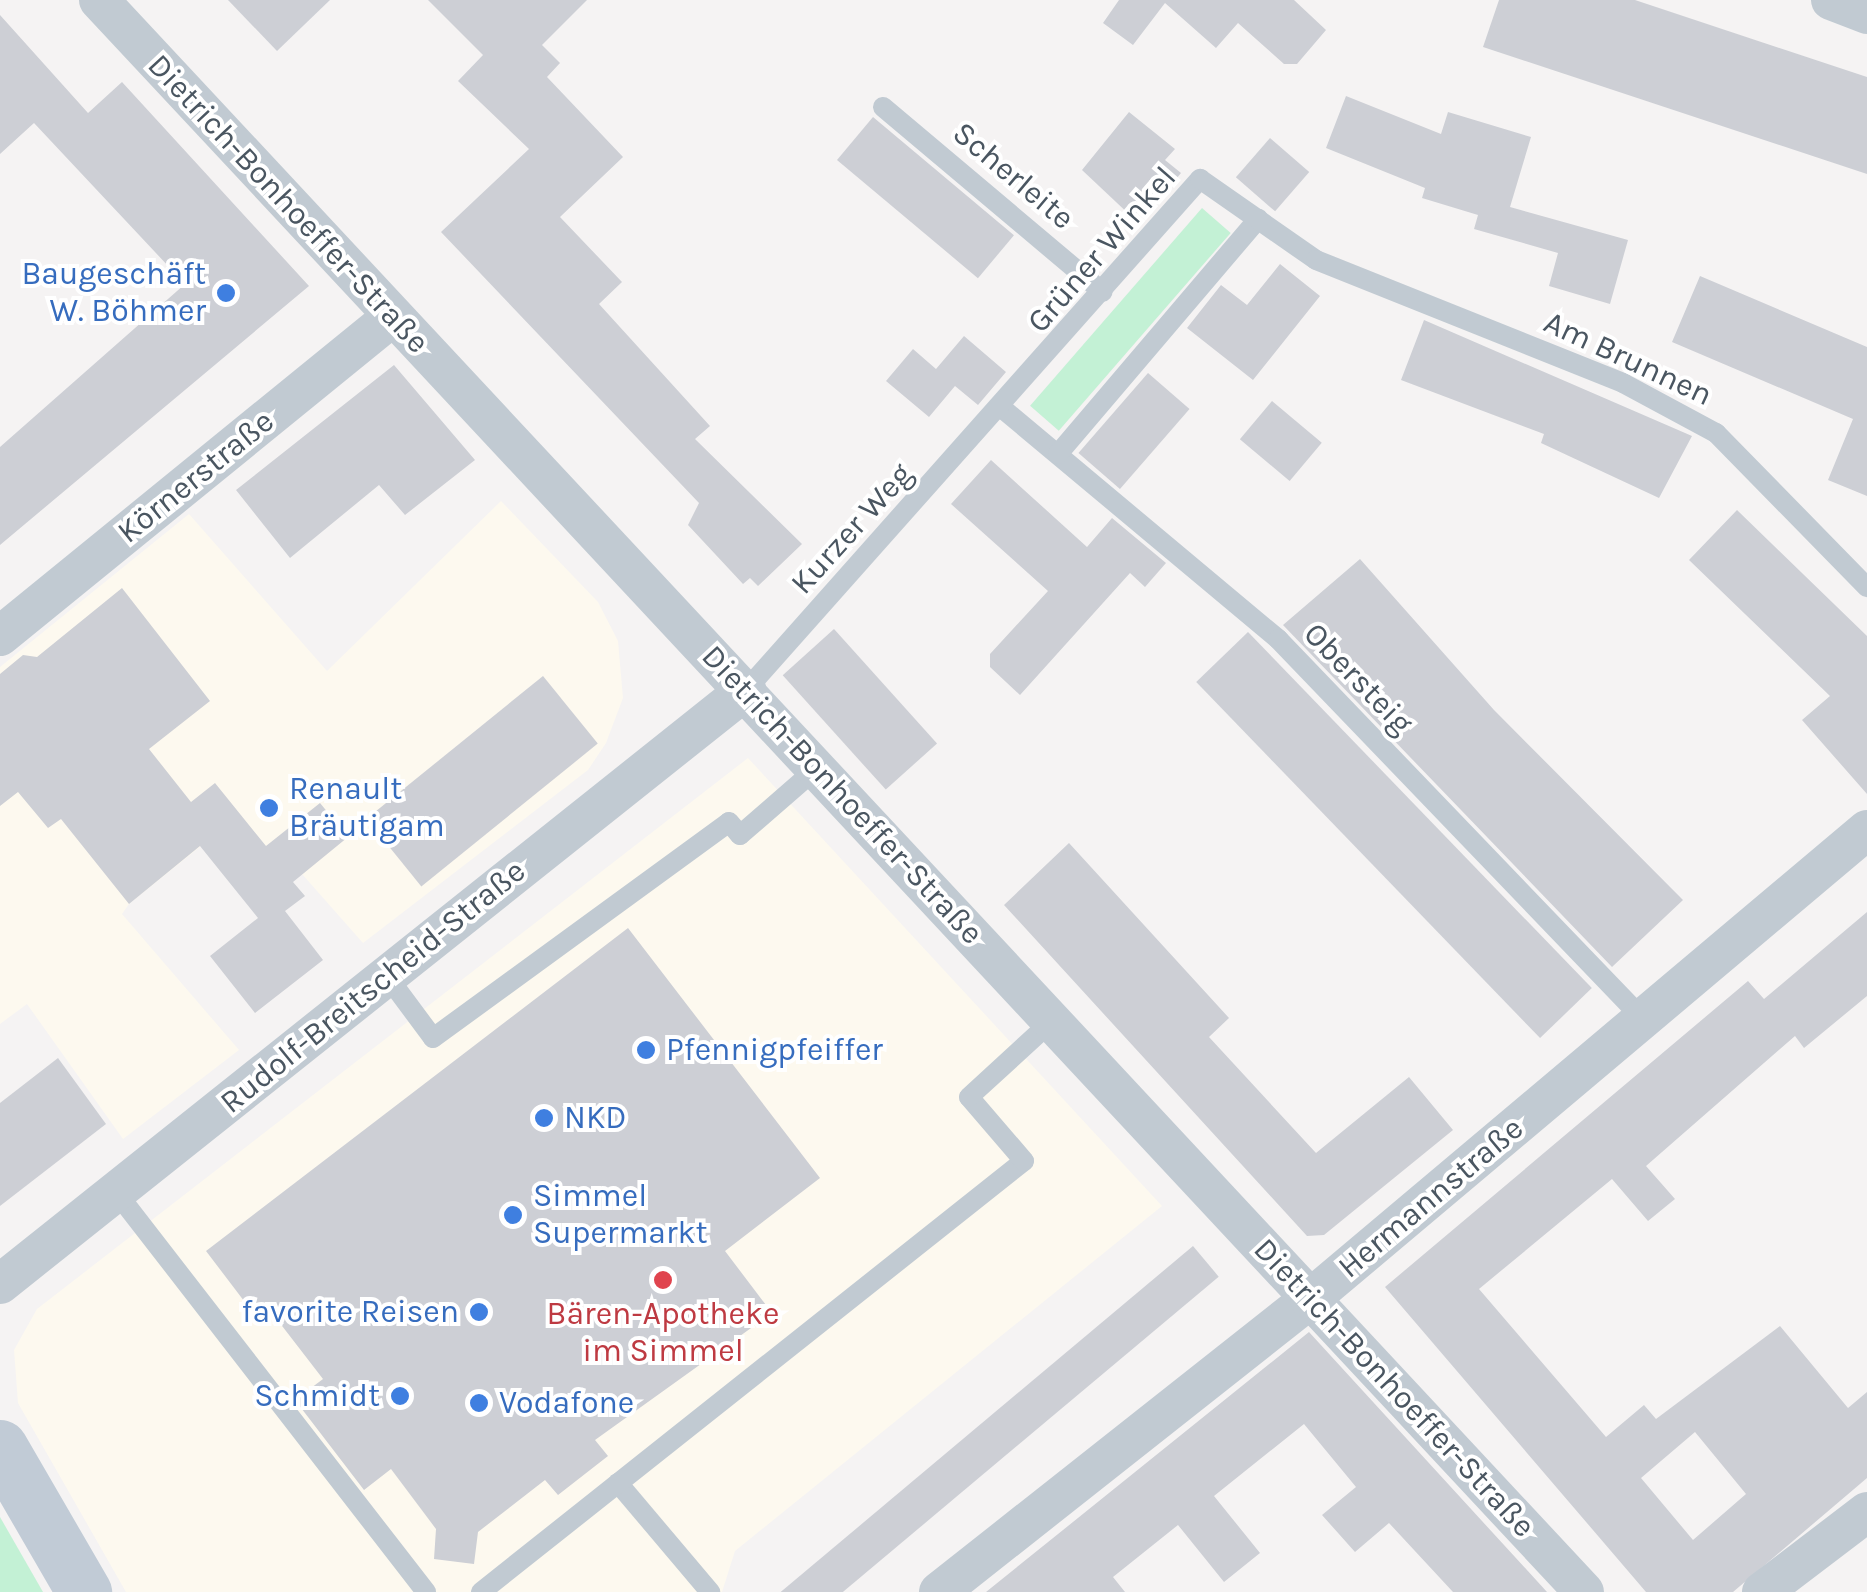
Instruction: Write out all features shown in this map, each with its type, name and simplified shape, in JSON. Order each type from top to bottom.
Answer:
[{"type":"street","name":"Dietrich-Bonhoeffer-Straße","points":[[99,0],[1584,1592]]},
{"type":"street","points":[[1831,0],[1867,14]]},
{"type":"street","name":"Körnerstraße","points":[[0,636],[392,318]]},
{"type":"street","name":"Rudolf-Breitscheid-Straße","points":[[0,1284],[746,690]]},
{"type":"street","name":"Hermannstraße","points":[[939,1592],[1310,1298],[1867,830]]},
{"type":"street","points":[[0,1446],[84,1592]]},
{"type":"street","points":[[1762,1592],[1867,1512]]},
{"type":"lane","name":"Scherleite","points":[[883,106],[1103,292]]},
{"type":"lane","name":"Grüner Winkel","points":[[1002,409],[1200,179],[1316,260],[1370,281]]},
{"type":"lane","points":[[1058,454],[1258,219]]},
{"type":"lane","name":"Am Brunnen","points":[[1370,281],[1622,384],[1716,433],[1867,587]]},
{"type":"lane","name":"Obersteig","points":[[1002,409],[1278,639],[1644,1020]]},
{"type":"lane","name":"Kurzer Weg","points":[[746,690],[1002,409]]},
{"type":"lane","points":[[387,976],[433,1038],[729,822],[740,835],[818,768]]},
{"type":"lane","points":[[481,1592],[1024,1161],[968,1098],[1052,1021]]},
{"type":"lane","points":[[116,1192],[426,1592]]},
{"type":"lane","points":[[618,1483],[710,1592]]},
{"type":"shaded area","name":"Renault Bräutigam","points":[[501,501],[598,602],[618,641],[623,698],[606,743],[588,770],[363,943],[302,874],[201,846],[129,904],[122,914],[239,1050],[123,1139],[27,1004],[0,1024],[0,667],[189,514],[327,671]]},
{"type":"shaded area","points":[[748,758],[1162,1206],[735,1551],[722,1592],[126,1592],[18,1403],[14,1350],[37,1309]]},
{"type":"green space","points":[[1202,208],[1231,233],[1059,431],[1030,406]]},
{"type":"green space","points":[[0,1517],[43,1592],[0,1592]]},
{"type":"building","points":[[228,0],[330,0],[277,51]]},
{"type":"building","points":[[428,0],[587,0],[542,45],[560,63],[547,77],[623,157],[560,217],[622,282],[599,304],[710,426],[695,439],[802,544],[758,586],[750,578],[743,584],[688,525],[699,503],[441,232],[529,149],[458,81],[483,55]]},
{"type":"building","points":[[1119,0],[1294,0],[1326,30],[1297,64],[1284,64],[1238,23],[1216,48],[1165,3],[1133,45],[1103,23]]},
{"type":"building","points":[[1499,0],[1635,0],[1867,77],[1867,174],[1483,47]]},
{"type":"building","points":[[0,15],[88,113],[122,82],[309,286],[0,545],[0,447],[185,284],[34,123],[0,154]]},
{"type":"building","points":[[1346,96],[1441,134],[1448,112],[1531,137],[1510,207],[1628,240],[1610,304],[1549,286],[1558,253],[1474,229],[1478,215],[1422,198],[1425,188],[1326,148]]},
{"type":"building","points":[[1129,112],[1175,149],[1165,160],[1181,173],[1148,213],[1142,207],[1133,218],[1082,170]]},
{"type":"building","points":[[873,117],[1014,235],[978,278],[837,160]]},
{"type":"building","points":[[1270,138],[1309,172],[1275,211],[1236,177]]},
{"type":"building","points":[[1280,264],[1320,296],[1253,380],[1187,328],[1221,285],[1247,305]]},
{"type":"building","points":[[1700,276],[1867,347],[1867,496],[1828,480],[1853,419],[1672,342]]},
{"type":"building","points":[[1424,320],[1692,436],[1659,498],[1541,443],[1544,434],[1401,380]]},
{"type":"building","points":[[964,336],[1006,372],[978,405],[955,386],[929,417],[886,381],[913,349],[936,369]]},
{"type":"building","points":[[394,365],[475,460],[405,515],[379,485],[290,558],[236,490]]},
{"type":"building","points":[[1148,373],[1190,409],[1120,489],[1078,453]]},
{"type":"building","points":[[1272,401],[1322,443],[1290,481],[1240,439]]},
{"type":"building","points":[[991,460],[1087,547],[1112,518],[1166,563],[1145,587],[1130,573],[1020,695],[990,667],[990,654],[1048,591],[951,504]]},
{"type":"building","points":[[1737,510],[1867,636],[1867,794],[1802,720],[1830,696],[1689,560]]},
{"type":"building","points":[[1360,559],[1494,710],[1683,900],[1612,967],[1283,625]]},
{"type":"building","points":[[122,588],[210,701],[149,749],[191,802],[215,783],[266,846],[320,803],[348,837],[293,882],[305,896],[285,911],[323,960],[255,1013],[210,956],[258,918],[200,846],[129,904],[61,819],[48,828],[18,792],[0,806],[0,674],[23,655],[37,657]]},
{"type":"building","points":[[834,629],[937,743],[886,790],[783,675]]},
{"type":"building","points":[[1248,632],[1592,988],[1540,1038],[1196,682]]},
{"type":"building","points":[[543,676],[598,744],[421,886],[367,819]]},
{"type":"building","points":[[1069,843],[1229,1018],[1209,1037],[1316,1153],[1409,1077],[1453,1130],[1324,1235],[1307,1236],[1004,905]]},
{"type":"building","points":[[1867,912],[1867,996],[1804,1048],[1795,1036],[1646,1166],[1675,1199],[1648,1221],[1612,1179],[1479,1289],[1606,1437],[1644,1405],[1656,1419],[1780,1326],[1848,1408],[1867,1392],[1867,1478],[1733,1592],[1646,1592],[1385,1287],[1748,981],[1764,999]],"holes":[[[1695,1432],[1746,1494],[1693,1540],[1641,1478]]]},
{"type":"building","name":"Simmel Supermarkt","points":[[628,928],[820,1178],[725,1251],[772,1313],[595,1440],[608,1456],[558,1495],[545,1480],[478,1532],[474,1564],[434,1559],[436,1529],[391,1469],[364,1490],[295,1400],[323,1379],[269,1309],[257,1318],[206,1251]]},
{"type":"building","points":[[58,1058],[106,1124],[0,1206],[0,1103]]},
{"type":"building","points":[[1193,1246],[1219,1277],[843,1592],[781,1592]]},
{"type":"building","points":[[1309,1332],[1547,1592],[1453,1592],[1389,1523],[1355,1552],[1322,1515],[1356,1487],[1304,1424],[1214,1496],[1260,1553],[1224,1582],[1178,1525],[1113,1577],[1125,1592],[986,1592]]},
{"type":"place","name":"Baugeschäft W. Böhmer","points":[[226,293]]},
{"type":"place","name":"Renault Bräutigam","points":[[269,808]]},
{"type":"place","name":"Pfennigpfeiffer","points":[[646,1050]]},
{"type":"place","name":"NKD","points":[[544,1118]]},
{"type":"place","name":"Simmel Supermarkt","points":[[513,1215]]},
{"type":"place","name":"Bären-Apotheke im Simmel","points":[[663,1280]]},
{"type":"place","name":"favorite Reisen","points":[[479,1312]]},
{"type":"place","name":"Schmidt","points":[[400,1396]]},
{"type":"place","name":"Vodafone","points":[[479,1403]]}]
